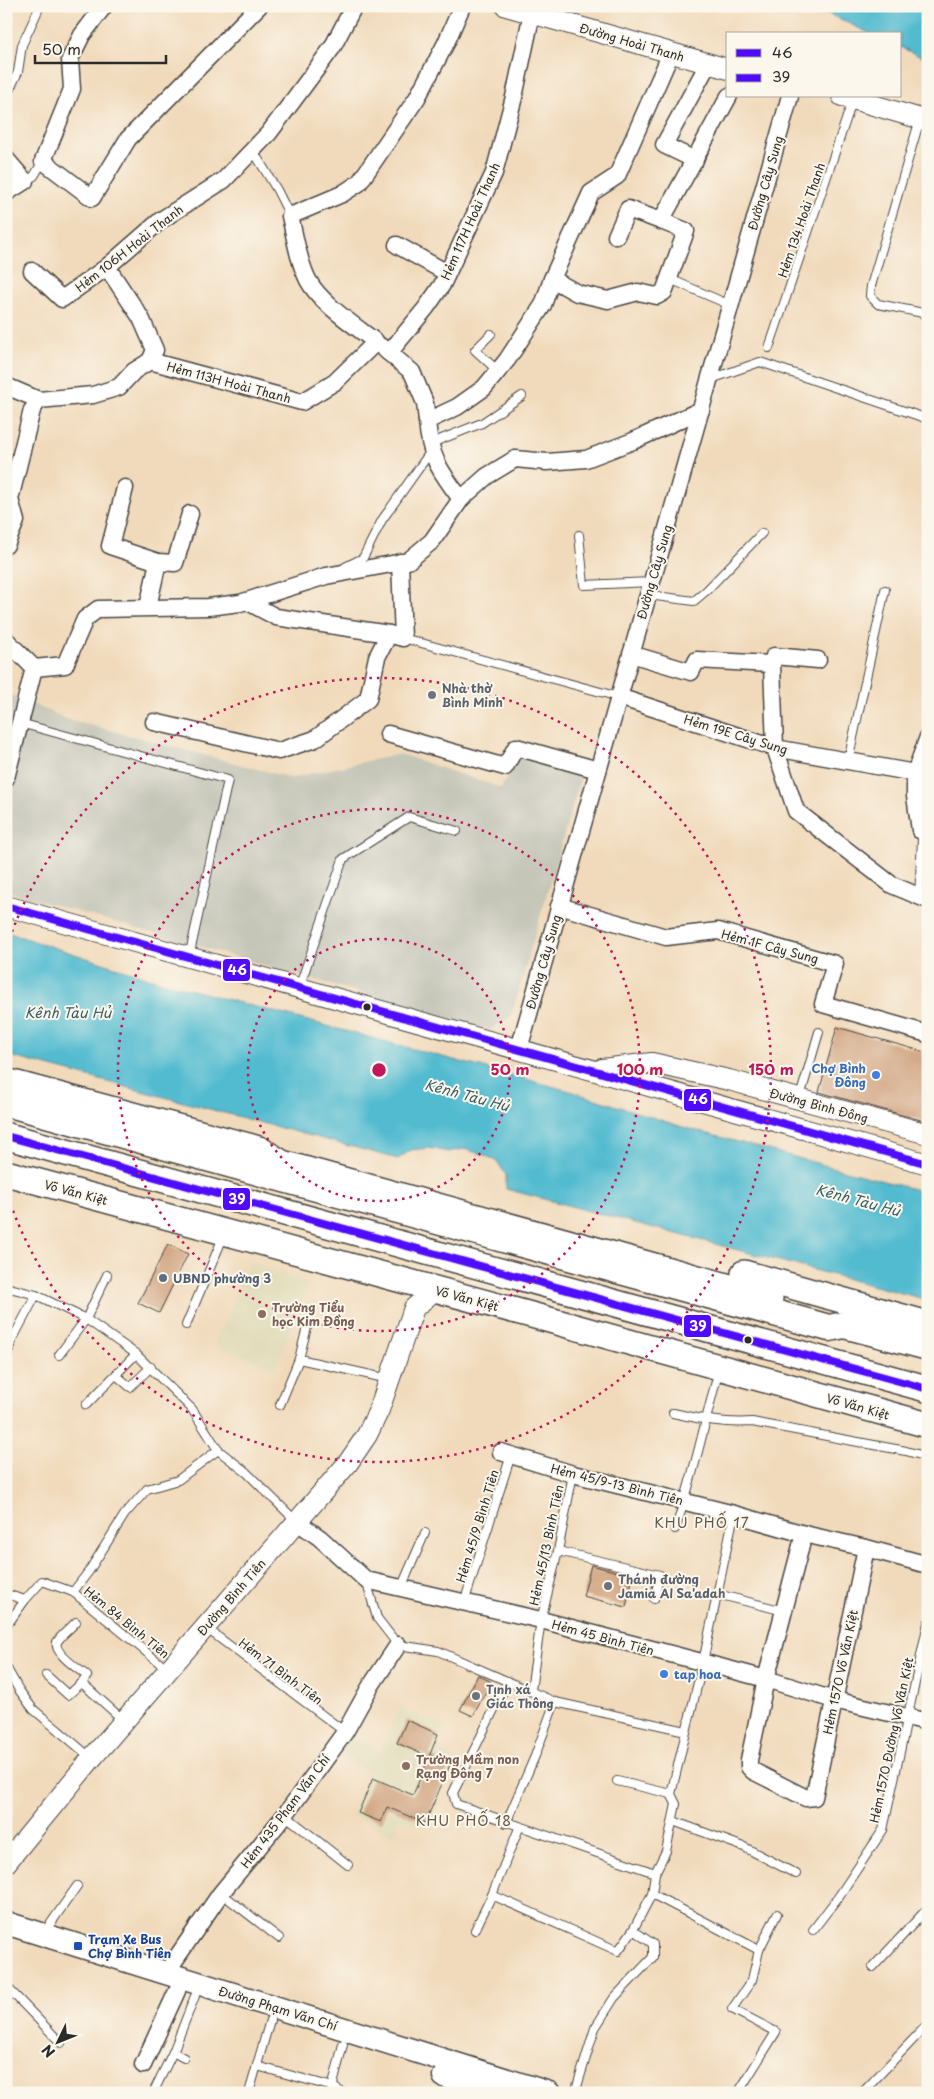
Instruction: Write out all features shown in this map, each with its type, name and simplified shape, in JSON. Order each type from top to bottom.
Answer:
[{"type":"highway","points":[[6,1103],[830,1328],[844,1325],[928,1347]]},
{"type":"highway","points":[[6,1136],[928,1389]]},
{"type":"main road","points":[[6,1081],[259,1149],[282,1163],[833,1316],[844,1325]]},
{"type":"main road","points":[[259,1149],[286,1146],[928,1324]]},
{"type":"main road","name":"Võ Văn Kiệt","points":[[6,1173],[928,1426]]},
{"type":"main road","name":"Đường Phạm Văn Chí","points":[[6,1923],[270,2020],[343,2044],[493,2088],[549,2093]]},
{"type":"main road","name":"Đường Phạm Văn Chí","points":[[6,1938],[179,1987],[493,2088]]},
{"type":"street","points":[[104,6],[82,35],[70,59],[72,89],[43,161],[92,198],[128,139],[259,6]]},
{"type":"street","name":"Hẻm 106H Hoài Thanh","points":[[32,271],[62,299],[107,267],[161,220],[224,180],[269,133],[332,48],[354,6]]},
{"type":"street","points":[[461,500],[438,469],[430,447],[425,403],[412,372],[323,298],[308,281],[298,253],[290,216],[342,194],[359,183],[417,98],[446,43],[462,6]]},
{"type":"street","name":"Đường Hoài Thanh","points":[[506,6],[726,68]]},
{"type":"street","name":"Hẻm 117H Hoài Thanh","points":[[389,353],[426,308],[442,285],[494,173],[514,98],[532,13]]},
{"type":"street","points":[[426,421],[457,407],[484,388],[498,371],[543,305],[552,279],[592,192],[617,176],[671,53]]},
{"type":"street","points":[[695,160],[664,145],[708,64]]},
{"type":"street","points":[[661,221],[728,98]]},
{"type":"street","name":"Đường Cây Sung","points":[[519,1048],[789,98]]},
{"type":"street","points":[[847,98],[924,120]]},
{"type":"street","points":[[6,160],[25,181],[6,193]]},
{"type":"street","points":[[552,279],[577,292],[608,300],[638,292],[658,296],[664,292],[686,231],[628,209],[616,236]]},
{"type":"street","points":[[397,245],[447,273]]},
{"type":"street","name":"Hẻm 113H Hoài Thanh","points":[[107,267],[141,318],[155,350],[150,361],[302,402],[335,382],[376,342]]},
{"type":"street","points":[[6,386],[39,400],[94,395],[119,386],[134,371],[150,361]]},
{"type":"street","points":[[6,545],[16,521],[10,499],[32,410],[39,400]]},
{"type":"street","points":[[34,668],[65,665],[84,620],[98,609],[208,607],[248,602],[326,576],[408,561],[432,540],[461,500],[487,476],[515,459],[547,462],[586,459],[633,441],[701,410]]},
{"type":"street","points":[[125,488],[110,546],[158,562],[174,563],[190,514]]},
{"type":"street","points":[[148,607],[158,562]]},
{"type":"street","points":[[154,722],[279,751],[315,739],[368,699],[377,657],[396,636],[400,562]]},
{"type":"street","points":[[248,602],[276,617],[396,636]]},
{"type":"street","points":[[6,640],[34,668]]},
{"type":"street","points":[[631,654],[691,672],[698,660],[772,664]]},
{"type":"street","points":[[818,660],[774,656],[772,664],[775,748],[796,811],[892,885],[924,898]]},
{"type":"street","points":[[6,778],[34,668]]},
{"type":"street","name":"Hẻm 19E Cây Sung","points":[[619,697],[775,748],[916,773]]},
{"type":"street","points":[[388,734],[506,767],[516,747],[598,770]]},
{"type":"street","points":[[924,831],[915,796],[916,773],[928,737]]},
{"type":"street","name":"Đường Bình Đông","points":[[6,906],[928,1164]]},
{"type":"street","name":"Hẻm 1F Cây Sung","points":[[559,906],[666,936],[718,931],[835,964],[823,1004],[928,1034]]},
{"type":"street","name":"Đường Bình Đông","points":[[593,1070],[652,1063],[729,1080],[928,1134]]},
{"type":"street","points":[[398,1280],[414,1308],[435,1290]]},
{"type":"street","name":"Đường Bình Tiên","points":[[6,1863],[92,1758],[348,1463],[367,1435],[379,1410],[414,1308]]},
{"type":"street","name":"Hẻm 45/9-13 Bình Tiên","points":[[506,1454],[573,1474],[734,1514]]},
{"type":"street","points":[[734,1514],[928,1566]]},
{"type":"street","name":"Hẻm 45 Bình Tiên","points":[[296,1521],[320,1538],[366,1580],[541,1620],[766,1679],[834,1700],[928,1722]]},
{"type":"street","points":[[766,1679],[804,1534]]},
{"type":"street","name":"Hẻm 1570 Võ Văn Kiệt","points":[[766,1679],[749,1760],[750,1767],[752,1771],[806,1798],[814,1797],[866,1548]]},
{"type":"street","name":"Hẻm 435 Phạm Văn Chí","points":[[143,2065],[221,1892],[285,1815],[344,1732],[370,1687],[398,1645]]},
{"type":"lane","points":[[6,97],[18,72],[22,45],[40,6]]},
{"type":"lane","name":"Hẻm 134 Hoài Thanh","points":[[770,348],[847,98]]},
{"type":"lane","points":[[924,120],[870,286],[870,296],[878,304],[928,314]]},
{"type":"lane","points":[[252,149],[277,190],[290,216]]},
{"type":"lane","points":[[25,181],[34,176],[43,161]]},
{"type":"lane","points":[[670,279],[730,305]]},
{"type":"lane","points":[[491,334],[475,350],[498,371]]},
{"type":"lane","points":[[709,379],[760,362],[928,419]]},
{"type":"lane","points":[[326,576],[363,558],[382,520],[430,447],[482,423],[522,396]]},
{"type":"lane","points":[[579,535],[584,585],[649,589],[694,601],[762,533]]},
{"type":"lane","points":[[848,761],[885,590]]},
{"type":"lane","points":[[396,636],[619,697]]},
{"type":"lane","points":[[20,723],[228,780],[189,957]]},
{"type":"lane","points":[[299,988],[343,859],[409,817],[457,831]]},
{"type":"lane","points":[[924,831],[922,839],[924,898]]},
{"type":"lane","points":[[799,1099],[819,1032]]},
{"type":"lane","points":[[186,1325],[225,1233]]},
{"type":"lane","points":[[59,1355],[86,1319],[107,1276]]},
{"type":"lane","points":[[6,1287],[36,1294],[86,1319],[136,1354],[192,1409],[218,1450],[246,1472],[296,1521]]},
{"type":"lane","points":[[6,1362],[12,1342],[36,1294]]},
{"type":"lane","points":[[280,1405],[298,1359],[307,1327]]},
{"type":"lane","points":[[86,1405],[136,1354]]},
{"type":"lane","points":[[298,1359],[389,1379]]},
{"type":"lane","points":[[116,1375],[130,1387],[151,1368]]},
{"type":"lane","points":[[676,1529],[685,1502],[704,1420],[720,1368]]},
{"type":"lane","points":[[673,1413],[704,1420],[734,1423],[752,1422],[906,1451],[928,1457]]},
{"type":"lane","name":"Hẻm 84 Bình Tiên","points":[[73,1592],[89,1571],[125,1514],[147,1489],[178,1480],[218,1450]]},
{"type":"lane","name":"Hẻm 45/9 Bình Tiên","points":[[464,1603],[506,1454]]},
{"type":"lane","name":"Hẻm 45/13 Bình Tiên","points":[[531,1690],[541,1620],[558,1551],[573,1474]]},
{"type":"lane","points":[[492,1895],[618,1951],[633,1930],[652,1894],[655,1873],[666,1851],[676,1804],[671,1794],[703,1662],[734,1514]]},
{"type":"lane","points":[[401,1588],[425,1533]]},
{"type":"lane","points":[[558,1551],[660,1575],[654,1599]]},
{"type":"lane","points":[[366,1580],[377,1618],[398,1645],[438,1650],[555,1702],[686,1731]]},
{"type":"lane","name":"Hẻm 84 Bình Tiên","points":[[10,1621],[42,1581],[73,1592],[168,1670]]},
{"type":"lane","points":[[6,1594],[25,1600]]},
{"type":"lane","points":[[717,1594],[784,1611]]},
{"type":"lane","points":[[46,1675],[68,1695],[87,1676],[60,1654],[57,1647],[57,1642],[76,1622]]},
{"type":"lane","name":"Hẻm 1570 Đường Võ Văn Kiệt","points":[[813,1930],[839,1896],[883,1830],[928,1623]]},
{"type":"lane","name":"Hẻm 71 Bình Tiên","points":[[205,1628],[344,1732]]},
{"type":"lane","points":[[6,1667],[19,1690],[33,1709],[92,1758]]},
{"type":"lane","points":[[508,1681],[476,1750],[453,1793],[456,1804],[519,1828],[655,1873]]},
{"type":"lane","points":[[82,1683],[124,1722]]},
{"type":"lane","points":[[506,1822],[535,1756],[555,1702]]},
{"type":"lane","points":[[617,1782],[671,1794]]},
{"type":"lane","points":[[285,1815],[348,1865]]},
{"type":"lane","points":[[673,1821],[744,1847],[796,1874]]},
{"type":"lane","points":[[475,1930],[492,1895],[519,1828]]},
{"type":"lane","points":[[43,1935],[77,1886]]},
{"type":"lane","points":[[221,1892],[278,1938]]},
{"type":"lane","points":[[652,1894],[759,1950]]},
{"type":"lane","points":[[873,1967],[928,1908]]},
{"type":"lane","points":[[738,2093],[776,2032],[732,2009],[752,1980],[759,1950],[778,1914]]},
{"type":"lane","points":[[575,2093],[595,2028],[614,1998],[653,1957],[652,1944],[633,1930]]},
{"type":"lane","points":[[6,1986],[62,2043]]},
{"type":"lane","points":[[153,2093],[173,2052],[179,1987]]},
{"type":"lane","points":[[249,2093],[270,2020]]},
{"type":"lane","points":[[862,2093],[928,2024]]},
{"type":"lane","points":[[332,2090],[343,2044]]},
{"type":"lane","points":[[173,2052],[184,2058]]},
{"type":"lane","points":[[257,2066],[343,2093]]},
{"type":"shaded area","points":[[6,693],[67,719],[291,778],[400,754],[501,788],[520,754],[582,773],[511,1017],[490,1030],[6,891]]},
{"type":"shaded area","name":"Trường Tiểu học Kim Đồng","points":[[250,1262],[308,1283],[275,1369],[214,1345]]},
{"type":"shaded area","name":"Trường Mầm non Rạng Đông 7","points":[[400,1708],[443,1727],[435,1748],[456,1760],[427,1828],[400,1819],[394,1835],[351,1815],[370,1773],[337,1752],[349,1735],[380,1752]]},
{"type":"water","points":[[812,6],[928,6],[928,60],[902,48],[902,32],[867,32]]},
{"type":"water","name":"Kênh Tàu Hủ","points":[[6,932],[162,982],[570,1091],[686,1128],[928,1193],[928,1300],[506,1189],[506,1175],[497,1161],[464,1149],[448,1152],[429,1148],[411,1150],[398,1159],[6,1055]]},
{"type":"building","name":"Chợ Bình Đông","points":[[837,1027],[928,1053],[928,1122],[819,1092]]},
{"type":"building","name":"UBND phường 3","points":[[168,1244],[188,1254],[159,1313],[138,1303]]},
{"type":"building","name":"Thánh đường Jamia Al Sa'adah","points":[[591,1565],[633,1576],[626,1607],[583,1596]]},
{"type":"building","name":"Tịnh xá Giác Thông","points":[[478,1675],[491,1682],[473,1716],[460,1710]]},
{"type":"building","points":[[407,1720],[438,1734],[429,1757],[397,1743]]},
{"type":"building","points":[[430,1755],[450,1765],[425,1823],[387,1807],[381,1822],[358,1813],[373,1778],[413,1795]]},
{"type":"transit line","name":"46","points":[[6,906],[928,1164]]},
{"type":"transit line","name":"39","points":[[6,1136],[928,1389]]},
{"type":"place","name":"Nhà thờ Bình Minh","points":[[432,695]]},
{"type":"place","name":"Chợ Bình Đông","points":[[876,1075]]},
{"type":"place","name":"UBND phường 3","points":[[163,1278]]},
{"type":"place","name":"Trường Tiểu học Kim Đồng","points":[[262,1314]]},
{"type":"place","name":"Thánh đường Jamia Al Sa'adah","points":[[608,1586]]},
{"type":"place","name":"tap hoa","points":[[664,1674]]},
{"type":"place","name":"Tịnh xá Giác Thông","points":[[476,1696]]},
{"type":"place","name":"Trường Mầm non Rạng Đông 7","points":[[406,1766]]},
{"type":"place","name":"Trạm Xe Bus Chợ Bình Tiên","points":[[78,1946]]},
{"type":"district","name":"KHU PHỐ 17","points":[[702,1522]]},
{"type":"district","name":"KHU PHỐ 18","points":[[464,1820]]}]
